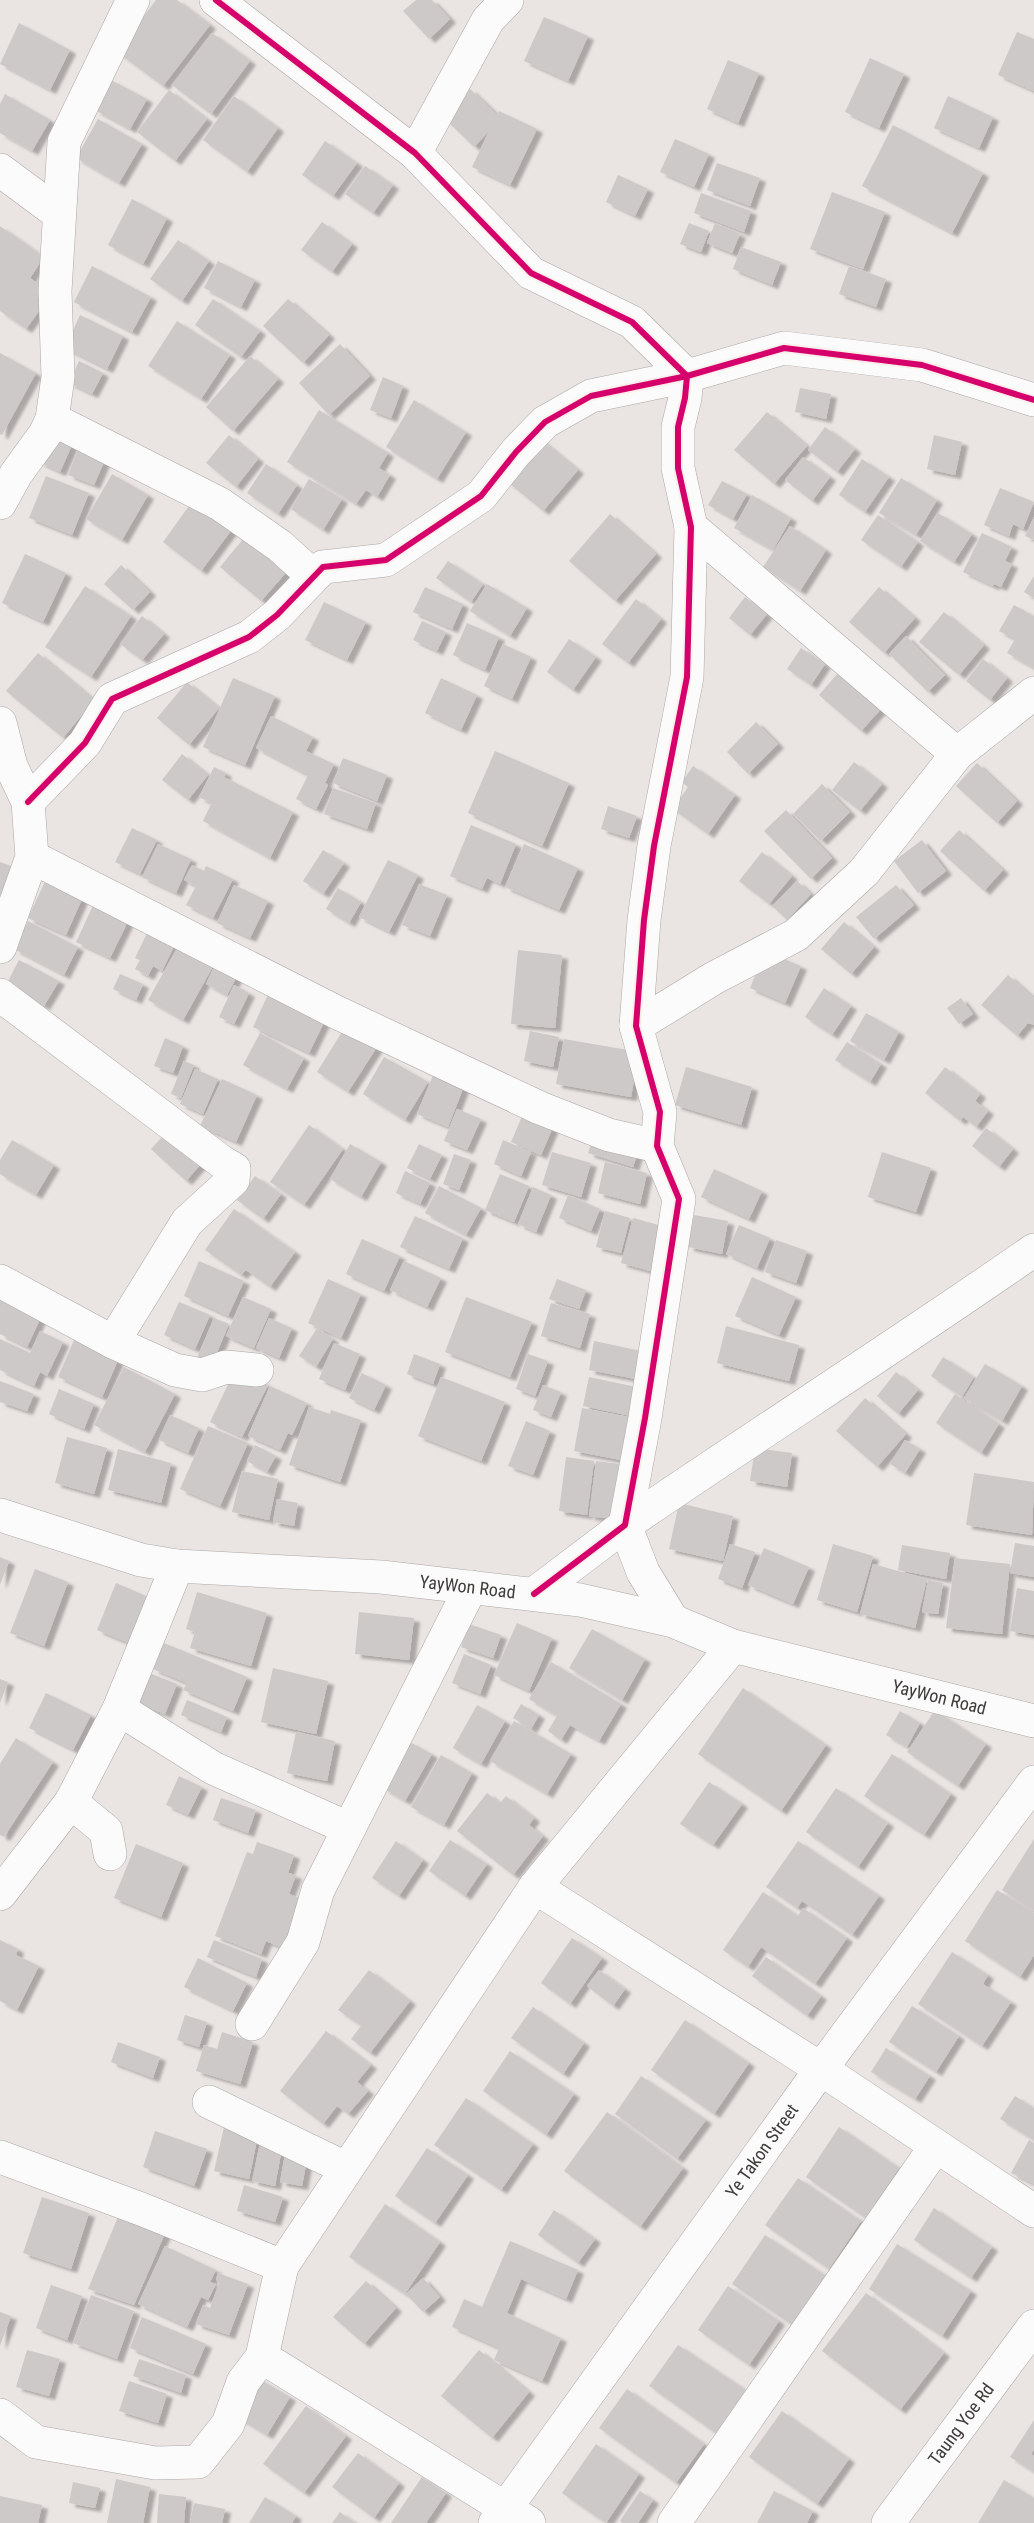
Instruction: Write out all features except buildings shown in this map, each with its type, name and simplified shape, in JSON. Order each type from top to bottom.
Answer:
[{"type":"street","points":[[0,503],[16,474],[45,434],[52,419],[58,377],[55,291],[64,142],[133,0]]},
{"type":"street","points":[[216,0],[415,153],[531,273],[632,322],[687,376]]},
{"type":"street","points":[[415,153],[488,20],[507,0]]},
{"type":"street","points":[[0,170],[58,213]]},
{"type":"street","points":[[28,802],[85,743],[112,699],[249,637],[277,615],[323,567],[386,560],[481,496],[516,452],[545,422],[591,396],[687,376],[784,348],[922,365],[1034,400]]},
{"type":"street","points":[[673,1621],[643,1572],[625,1525],[647,1406],[680,1199],[657,1146],[660,1112],[636,1026],[644,920],[654,846],[687,677],[691,527],[678,468],[678,427],[685,398],[687,376]]},
{"type":"street","points":[[52,419],[220,504],[280,546],[313,576]]},
{"type":"street","points":[[691,527],[957,754]]},
{"type":"street","points":[[636,1026],[714,978],[796,935],[864,873],[957,754],[1034,693]]},
{"type":"street","points":[[0,723],[5,767],[28,802],[32,857],[0,947]]},
{"type":"street","points":[[32,857],[336,1011],[540,1108],[609,1135],[657,1146]]},
{"type":"street","points":[[0,995],[234,1169],[233,1180],[187,1222],[113,1342]]},
{"type":"street","points":[[534,1594],[625,1525],[777,1422],[901,1342],[1034,1250]]},
{"type":"street","points":[[0,1281],[113,1342],[175,1371],[202,1375],[226,1367],[257,1370]]},
{"type":"street","name":"YayWon Road","points":[[0,1515],[141,1560],[177,1566],[381,1577],[580,1600],[673,1621],[733,1646],[1034,1721]]},
{"type":"street","points":[[0,1894],[71,1802],[119,1709],[177,1566]]},
{"type":"street","points":[[252,2024],[303,1942],[318,1890],[471,1587]]},
{"type":"street","points":[[0,2415],[36,2442],[155,2463],[198,2462],[228,2424],[243,2382],[261,2357],[282,2266],[342,2174],[535,1887],[733,1646]]},
{"type":"street","points":[[119,1709],[213,1768],[348,1828]]},
{"type":"street","name":"Ye Takon Street","points":[[510,2518],[821,2069],[1034,1782]]},
{"type":"street","points":[[71,1802],[106,1831],[110,1854]]},
{"type":"street","points":[[535,1887],[821,2069],[1034,2211]]},
{"type":"street","points":[[209,2102],[338,2164],[342,2174]]},
{"type":"street","points":[[674,2523],[936,2146]]},
{"type":"street","points":[[0,2157],[141,2209],[282,2266]]},
{"type":"street","name":"Taung Yoe Rd","points":[[888,2523],[1034,2326]]},
{"type":"street","points":[[261,2357],[510,2518]]},
{"type":"cycle path","points":[[216,0],[415,153],[531,273],[632,322],[687,376],[685,398],[678,427],[678,468],[691,527],[687,677],[654,846],[644,920],[636,1026],[660,1112],[657,1146],[679,1199],[645,1418],[625,1525],[534,1594]]},
{"type":"cycle path","points":[[28,802],[85,743],[112,699],[249,637],[277,615],[323,567],[386,560],[481,496],[516,452],[545,422],[591,396],[687,376],[784,348],[922,365],[1034,400]]}]
